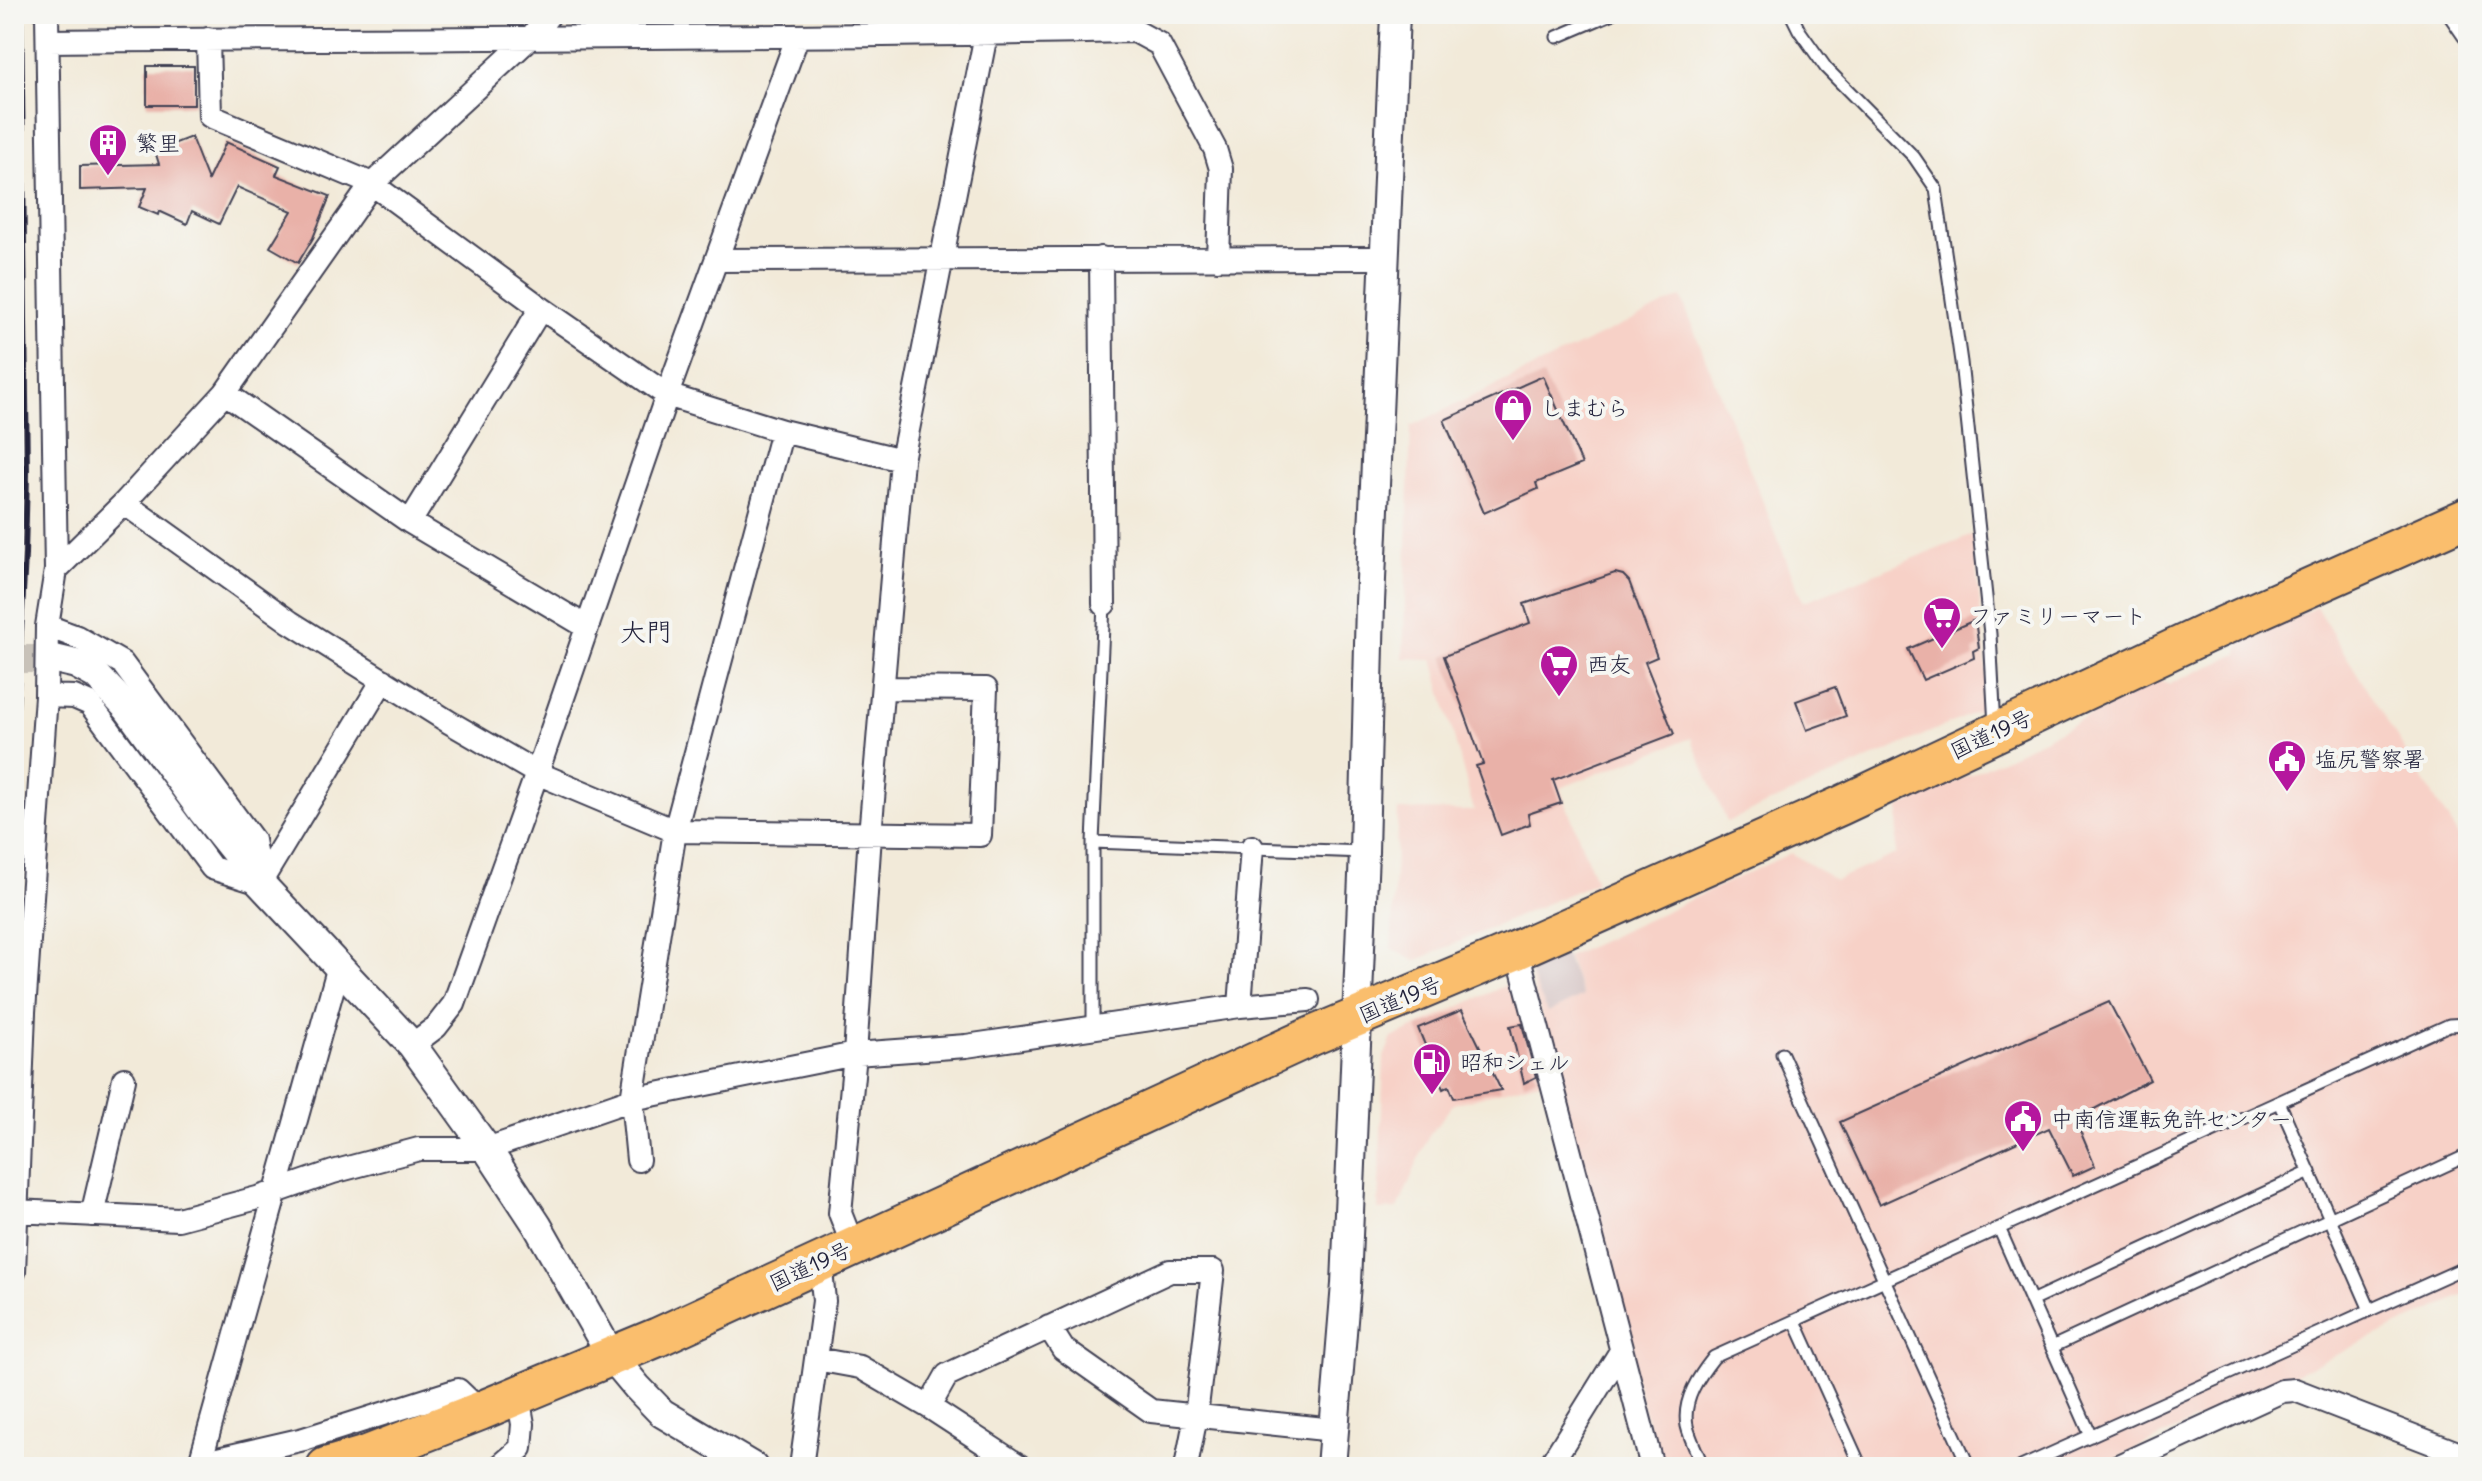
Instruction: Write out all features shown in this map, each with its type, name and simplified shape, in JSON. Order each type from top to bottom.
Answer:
[{"type":"highway","name":"国道19号","points":[[326,1467],[367,1455],[612,1357],[1357,1017],[1517,950],[1826,812],[2205,634],[2468,517]]},
{"type":"street","points":[[14,1272],[24,1012],[46,696],[47,626],[56,570],[47,14]]},
{"type":"street","points":[[56,570],[124,503],[225,393],[372,184],[531,37],[550,14]]},
{"type":"street","points":[[1331,1467],[1346,1284],[1395,14]]},
{"type":"street","points":[[2455,14],[2468,33]]},
{"type":"street","points":[[49,41],[797,38],[988,24],[1135,31],[1159,44],[1215,149],[1221,169],[1218,259]]},
{"type":"street","points":[[853,1246],[840,1213],[902,460],[988,24]]},
{"type":"street","points":[[412,1045],[436,1027],[454,1004],[667,395],[797,38]]},
{"type":"street","points":[[208,39],[210,116],[372,184],[541,308],[667,395],[782,431],[902,460]]},
{"type":"street","points":[[1101,258],[1104,604]]},
{"type":"street","points":[[718,260],[1386,258]]},
{"type":"street","points":[[410,522],[541,308]]},
{"type":"street","points":[[225,393],[410,522],[587,627]]},
{"type":"street","points":[[638,1160],[632,1099],[675,831],[782,431]]},
{"type":"street","points":[[124,503],[290,622],[537,773],[675,831],[980,835],[986,689],[883,688]]},
{"type":"street","points":[[47,626],[77,637],[122,663],[253,840],[260,883]]},
{"type":"street","points":[[55,659],[76,664],[96,675],[128,709],[203,812],[260,883],[412,1045],[537,1225],[612,1357],[662,1413],[753,1467]]},
{"type":"street","points":[[260,883],[383,680]]},
{"type":"street","points":[[46,696],[74,697],[90,704],[212,868],[260,883]]},
{"type":"street","points":[[1240,1006],[1252,847]]},
{"type":"street","points":[[1517,950],[1652,1467]]},
{"type":"street","points":[[339,966],[192,1465],[304,1439],[458,1390],[480,1411]]},
{"type":"street","points":[[16,1211],[178,1219],[419,1149],[487,1149],[632,1099],[855,1054],[966,1046],[1240,1006],[1308,1000]]},
{"type":"street","points":[[92,1215],[124,1079]]},
{"type":"street","points":[[801,1467],[824,1301],[816,1263]]},
{"type":"street","points":[[929,1407],[947,1375],[1170,1271],[1213,1271],[1196,1416],[1186,1467]]},
{"type":"street","points":[[1049,1327],[1063,1349],[1151,1411],[1334,1430]]},
{"type":"street","points":[[1549,1467],[1621,1351]]},
{"type":"street","points":[[816,1359],[860,1367],[929,1407],[1021,1467]]},
{"type":"street","points":[[2116,1467],[2282,1391],[2295,1390],[2468,1457]]},
{"type":"street","points":[[499,1467],[521,1448],[523,1424],[518,1396]]},
{"type":"lane","points":[[1557,37],[1611,14]]},
{"type":"lane","points":[[1791,14],[1826,68],[1914,157],[1936,189],[1961,362],[1990,634],[1996,732]]},
{"type":"lane","points":[[1093,1029],[1093,842],[1104,604]]},
{"type":"lane","points":[[1093,842],[1364,852]]},
{"type":"lane","points":[[1703,1467],[1687,1425],[1693,1385],[1714,1357],[2449,1025],[2468,1024]]},
{"type":"lane","points":[[1782,1054],[1969,1467]]},
{"type":"lane","points":[[2279,1102],[2370,1310]]},
{"type":"lane","points":[[2052,1347],[2468,1155]]},
{"type":"lane","points":[[2031,1301],[2310,1172]]},
{"type":"lane","points":[[1999,1228],[2091,1436]]},
{"type":"lane","points":[[2021,1467],[2468,1266]]},
{"type":"lane","points":[[1795,1321],[1861,1467]]},
{"type":"shaded area","points":[[1681,297],[1803,602],[1973,535],[1987,707],[1727,822],[1691,738],[1560,788],[1596,882],[1415,961],[1391,948],[1398,810],[1474,811],[1433,659],[1403,658],[1411,426]]},
{"type":"shaded area","name":"中南信運転免許センター","points":[[2316,607],[2468,852],[2468,1293],[2097,1467],[1659,1467],[1530,974],[1548,1012],[1583,996],[1567,957],[1791,853],[1835,880],[1896,854],[1899,808],[2160,680],[2169,684],[2238,654],[2240,644]]},
{"type":"shaded area","points":[[1562,954],[1583,996],[1548,1013],[1530,968]]},
{"type":"shaded area","name":"昭和シェル","points":[[1515,981],[1543,1080],[1453,1104],[1428,1137],[1398,1209],[1378,1210],[1384,1057],[1392,1038]]},
{"type":"building","points":[[147,66],[194,66],[194,105],[147,105]]},
{"type":"building","points":[[191,137],[208,180],[226,142],[280,166],[276,175],[330,196],[313,238],[298,263],[270,247],[292,211],[237,187],[219,224],[192,211],[187,224],[159,211],[158,215],[139,207],[147,188],[80,190],[80,166],[159,164],[155,151]]},
{"type":"building","name":"しまむら","points":[[1543,376],[1582,464],[1536,483],[1538,489],[1484,513],[1444,420]]},
{"type":"building","name":"西友","points":[[1615,573],[1629,581],[1657,657],[1645,662],[1674,734],[1553,780],[1561,803],[1528,814],[1530,824],[1501,835],[1476,766],[1483,764],[1444,656],[1530,623],[1524,604]]},
{"type":"building","name":"ファミリーマート","points":[[1975,620],[1979,648],[1973,651],[1974,658],[1923,680],[1908,649]]},
{"type":"building","points":[[1835,687],[1846,716],[1807,730],[1796,701]]},
{"type":"building","points":[[2109,1002],[2150,1080],[2075,1119],[2095,1166],[2073,1176],[2049,1128],[1879,1205],[1840,1122]]},
{"type":"building","points":[[1462,1010],[1501,1090],[1454,1098],[1449,1086],[1443,1089],[1418,1028]]},
{"type":"building","points":[[1522,1024],[1536,1077],[1524,1083],[1510,1026]]},
{"type":"tunnel","points":[[14,659],[55,659]]},
{"type":"railway","points":[[14,766],[27,474],[21,14]]},
{"type":"place","name":"繁里","points":[[108,177]]},
{"type":"place","name":"しまむら","points":[[1513,442]]},
{"type":"place","name":"ファミリーマート","points":[[1942,650]]},
{"type":"place","name":"西友","points":[[1559,698]]},
{"type":"place","name":"塩尻警察署","points":[[2287,793]]},
{"type":"place","name":"昭和シェル","points":[[1432,1096]]},
{"type":"place","name":"中南信運転免許センター","points":[[2023,1153]]},
{"type":"district","name":"大門","points":[[646,632]]}]
